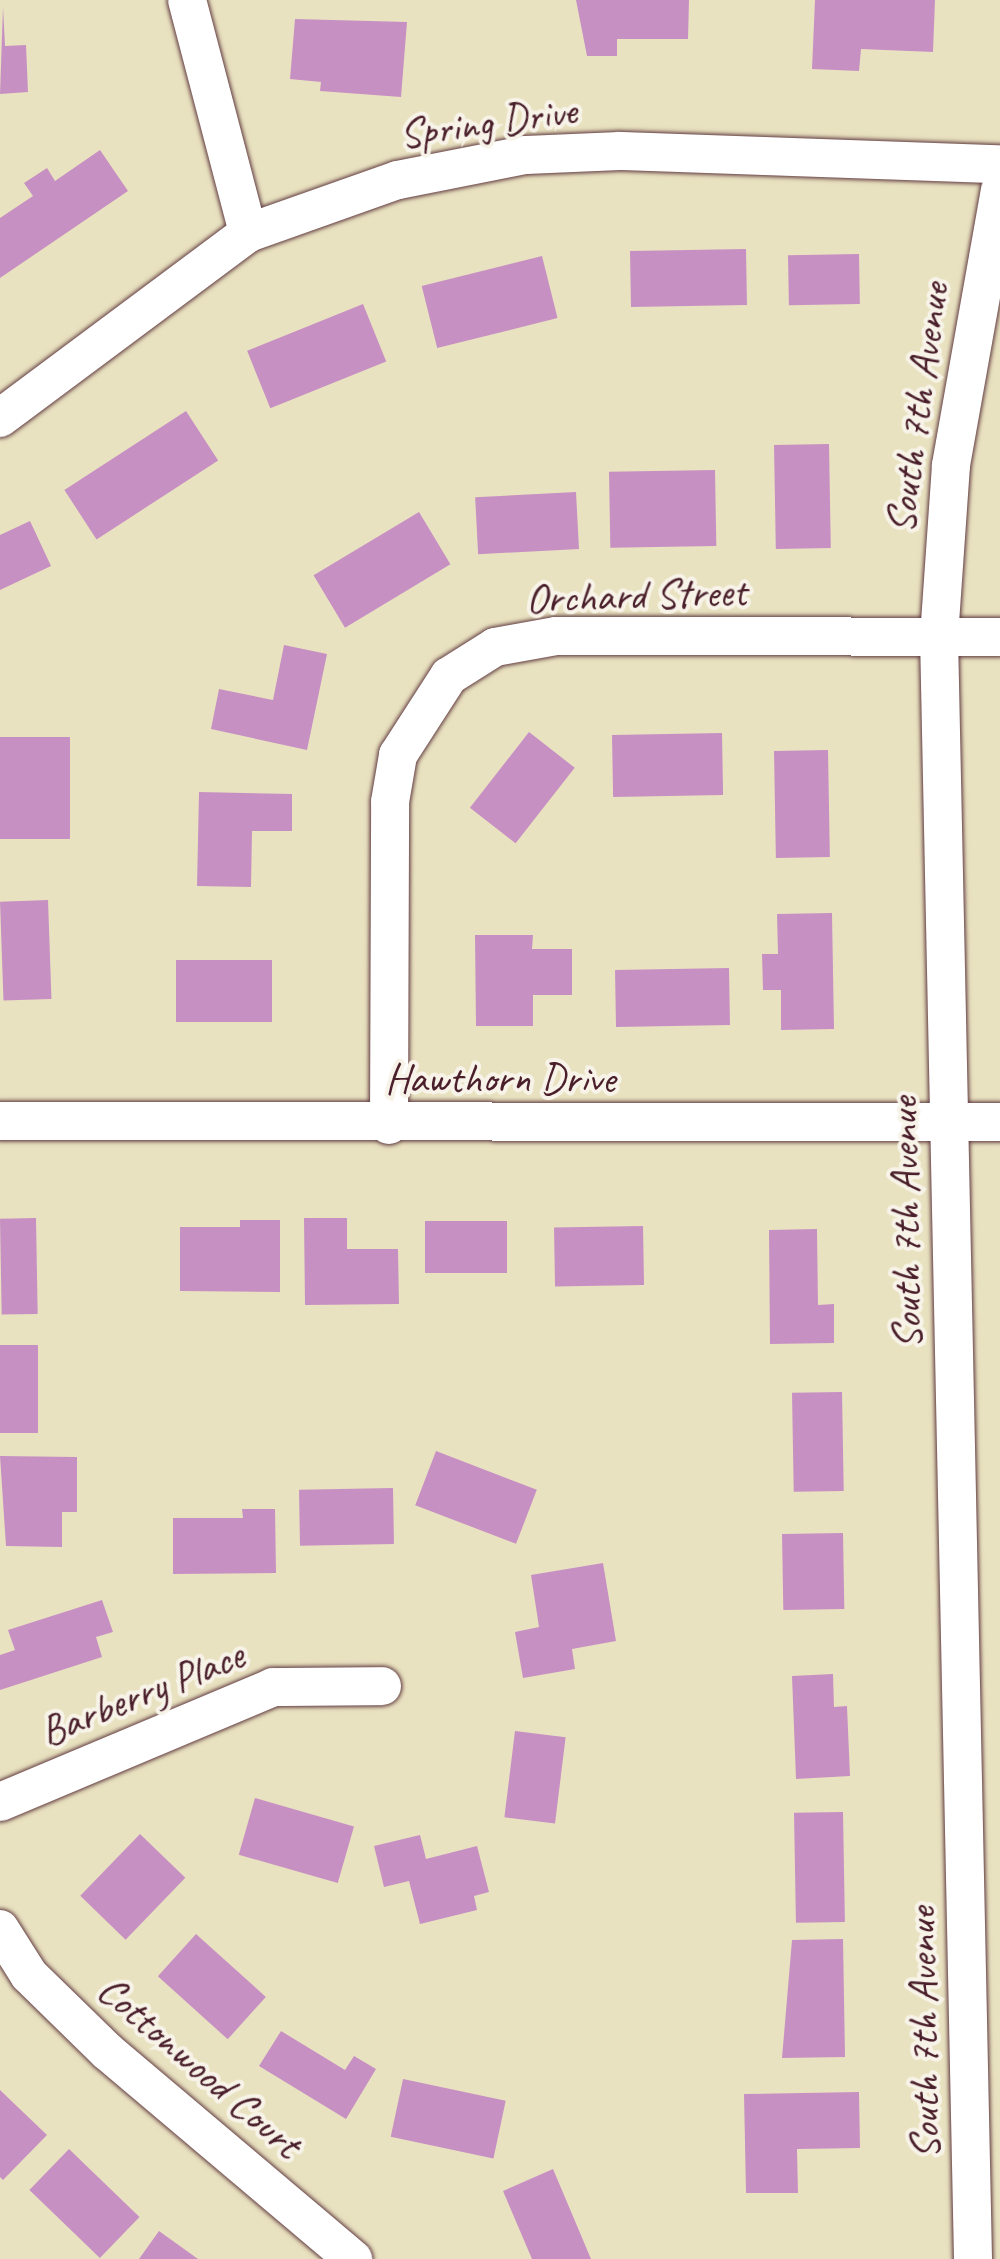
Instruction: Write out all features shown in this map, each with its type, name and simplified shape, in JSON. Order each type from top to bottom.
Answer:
[{"type":"street","points":[[187,0],[248,233]]},
{"type":"street","name":"Spring Drive","points":[[0,418],[248,233],[398,180],[526,155],[1000,164]]},
{"type":"street","name":"South 7th Avenue","points":[[974,2259],[986,2157],[984,2008],[949,1123],[939,637],[951,465],[1000,190]]},
{"type":"street","name":"Orchard Street","points":[[389,1124],[390,802],[398,755],[449,676],[495,647],[556,636],[1000,637]]},
{"type":"street","name":"Hawthorn Drive","points":[[0,1121],[1000,1122]]},
{"type":"street","name":"Barberry Place","points":[[0,1802],[273,1687],[382,1686]]},
{"type":"street","name":"Cottonwood Court","points":[[0,1929],[29,1974],[108,2052],[353,2259]]},
{"type":"building","points":[[576,0],[689,0],[688,39],[617,39],[617,56],[587,56]]},
{"type":"building","points":[[815,0],[935,0],[933,52],[861,49],[859,71],[812,69]]},
{"type":"building","points":[[3,7],[5,46],[26,45],[28,92],[0,94]]},
{"type":"building","points":[[295,19],[407,22],[401,97],[320,91],[321,82],[290,79]]},
{"type":"building","points":[[100,150],[128,191],[0,278],[0,218],[33,196],[24,183],[47,168],[55,181]]},
{"type":"building","points":[[746,249],[747,305],[631,307],[630,251]]},
{"type":"building","points":[[859,254],[860,304],[789,305],[788,255]]},
{"type":"building","points":[[542,256],[557,318],[437,348],[422,286]]},
{"type":"building","points":[[363,304],[386,361],[270,408],[247,351]]},
{"type":"building","points":[[186,411],[218,460],[97,539],[64,490]]},
{"type":"building","points":[[829,444],[831,548],[776,549],[774,445]]},
{"type":"building","points":[[715,470],[716,546],[610,548],[609,472]]},
{"type":"building","points":[[576,492],[579,549],[478,554],[475,497]]},
{"type":"building","points":[[419,512],[450,564],[345,628],[314,575]]},
{"type":"building","points":[[30,521],[51,566],[0,590],[0,535]]},
{"type":"building","points":[[284,645],[327,654],[307,750],[211,729],[219,689],[273,700]]},
{"type":"building","points":[[529,732],[575,768],[516,843],[470,808]]},
{"type":"building","points":[[722,733],[723,795],[613,797],[612,735]]},
{"type":"building","points":[[0,737],[70,737],[70,839],[0,839]]},
{"type":"building","points":[[828,750],[830,857],[776,858],[774,751]]},
{"type":"building","points":[[199,792],[292,794],[292,831],[252,831],[251,887],[197,886]]},
{"type":"building","points":[[48,900],[51,999],[3,1001],[0,902]]},
{"type":"building","points":[[832,913],[834,1029],[781,1030],[781,990],[763,990],[762,954],[778,954],[777,914]]},
{"type":"building","points":[[475,935],[533,935],[532,949],[572,949],[572,995],[533,995],[533,1026],[476,1026]]},
{"type":"building","points":[[176,960],[272,960],[272,1022],[176,1022]]},
{"type":"building","points":[[729,968],[730,1025],[616,1027],[615,970]]},
{"type":"building","points":[[36,1218],[38,1314],[2,1315],[0,1219]]},
{"type":"building","points":[[304,1218],[347,1218],[347,1249],[398,1249],[399,1304],[305,1305]]},
{"type":"building","points":[[240,1220],[280,1220],[280,1292],[180,1291],[180,1227],[240,1227]]},
{"type":"building","points":[[425,1221],[507,1221],[507,1273],[425,1273]]},
{"type":"building","points":[[643,1226],[644,1285],[555,1287],[554,1228]]},
{"type":"building","points":[[817,1229],[818,1305],[834,1304],[834,1343],[770,1344],[769,1230]]},
{"type":"building","points":[[0,1345],[38,1345],[38,1433],[0,1433]]},
{"type":"building","points":[[842,1392],[844,1491],[794,1492],[792,1393]]},
{"type":"building","points":[[436,1451],[537,1490],[516,1544],[415,1505]]},
{"type":"building","points":[[0,1456],[77,1457],[77,1512],[62,1512],[62,1547],[6,1546]]},
{"type":"building","points":[[393,1488],[394,1544],[300,1546],[299,1490]]},
{"type":"building","points":[[242,1509],[275,1509],[276,1573],[173,1574],[173,1518],[243,1518]]},
{"type":"building","points":[[843,1533],[844,1609],[783,1610],[782,1534]]},
{"type":"building","points":[[603,1563],[616,1641],[572,1649],[575,1669],[523,1678],[515,1632],[539,1627],[531,1575]]},
{"type":"building","points":[[102,1600],[113,1632],[96,1637],[102,1657],[0,1690],[0,1655],[15,1650],[8,1630]]},
{"type":"building","points":[[833,1674],[834,1707],[847,1706],[850,1776],[796,1779],[792,1676]]},
{"type":"building","points":[[515,1731],[566,1737],[555,1824],[504,1817]]},
{"type":"building","points":[[255,1798],[354,1826],[338,1883],[239,1855]]},
{"type":"building","points":[[843,1812],[845,1922],[796,1923],[794,1813]]},
{"type":"building","points":[[140,1834],[185,1878],[126,1940],[80,1896]]},
{"type":"building","points":[[420,1835],[426,1859],[477,1846],[489,1892],[474,1896],[477,1910],[420,1924],[409,1881],[384,1887],[374,1846]]},
{"type":"building","points":[[196,1934],[266,1997],[228,2039],[158,1976]]},
{"type":"building","points":[[843,1939],[845,2057],[782,2058],[792,1940]]},
{"type":"building","points":[[281,2031],[345,2070],[354,2056],[376,2069],[346,2119],[259,2066]]},
{"type":"building","points":[[403,2079],[506,2101],[493,2159],[391,2137]]},
{"type":"building","points":[[0,2090],[47,2135],[3,2180],[0,2177]]},
{"type":"building","points":[[859,2092],[860,2148],[797,2149],[798,2193],[746,2193],[744,2094]]},
{"type":"building","points":[[69,2149],[139,2217],[100,2258],[29,2190]]},
{"type":"building","points":[[553,2169],[591,2259],[532,2259],[503,2191]]},
{"type":"building","points":[[159,2231],[198,2259],[139,2259]]}]
